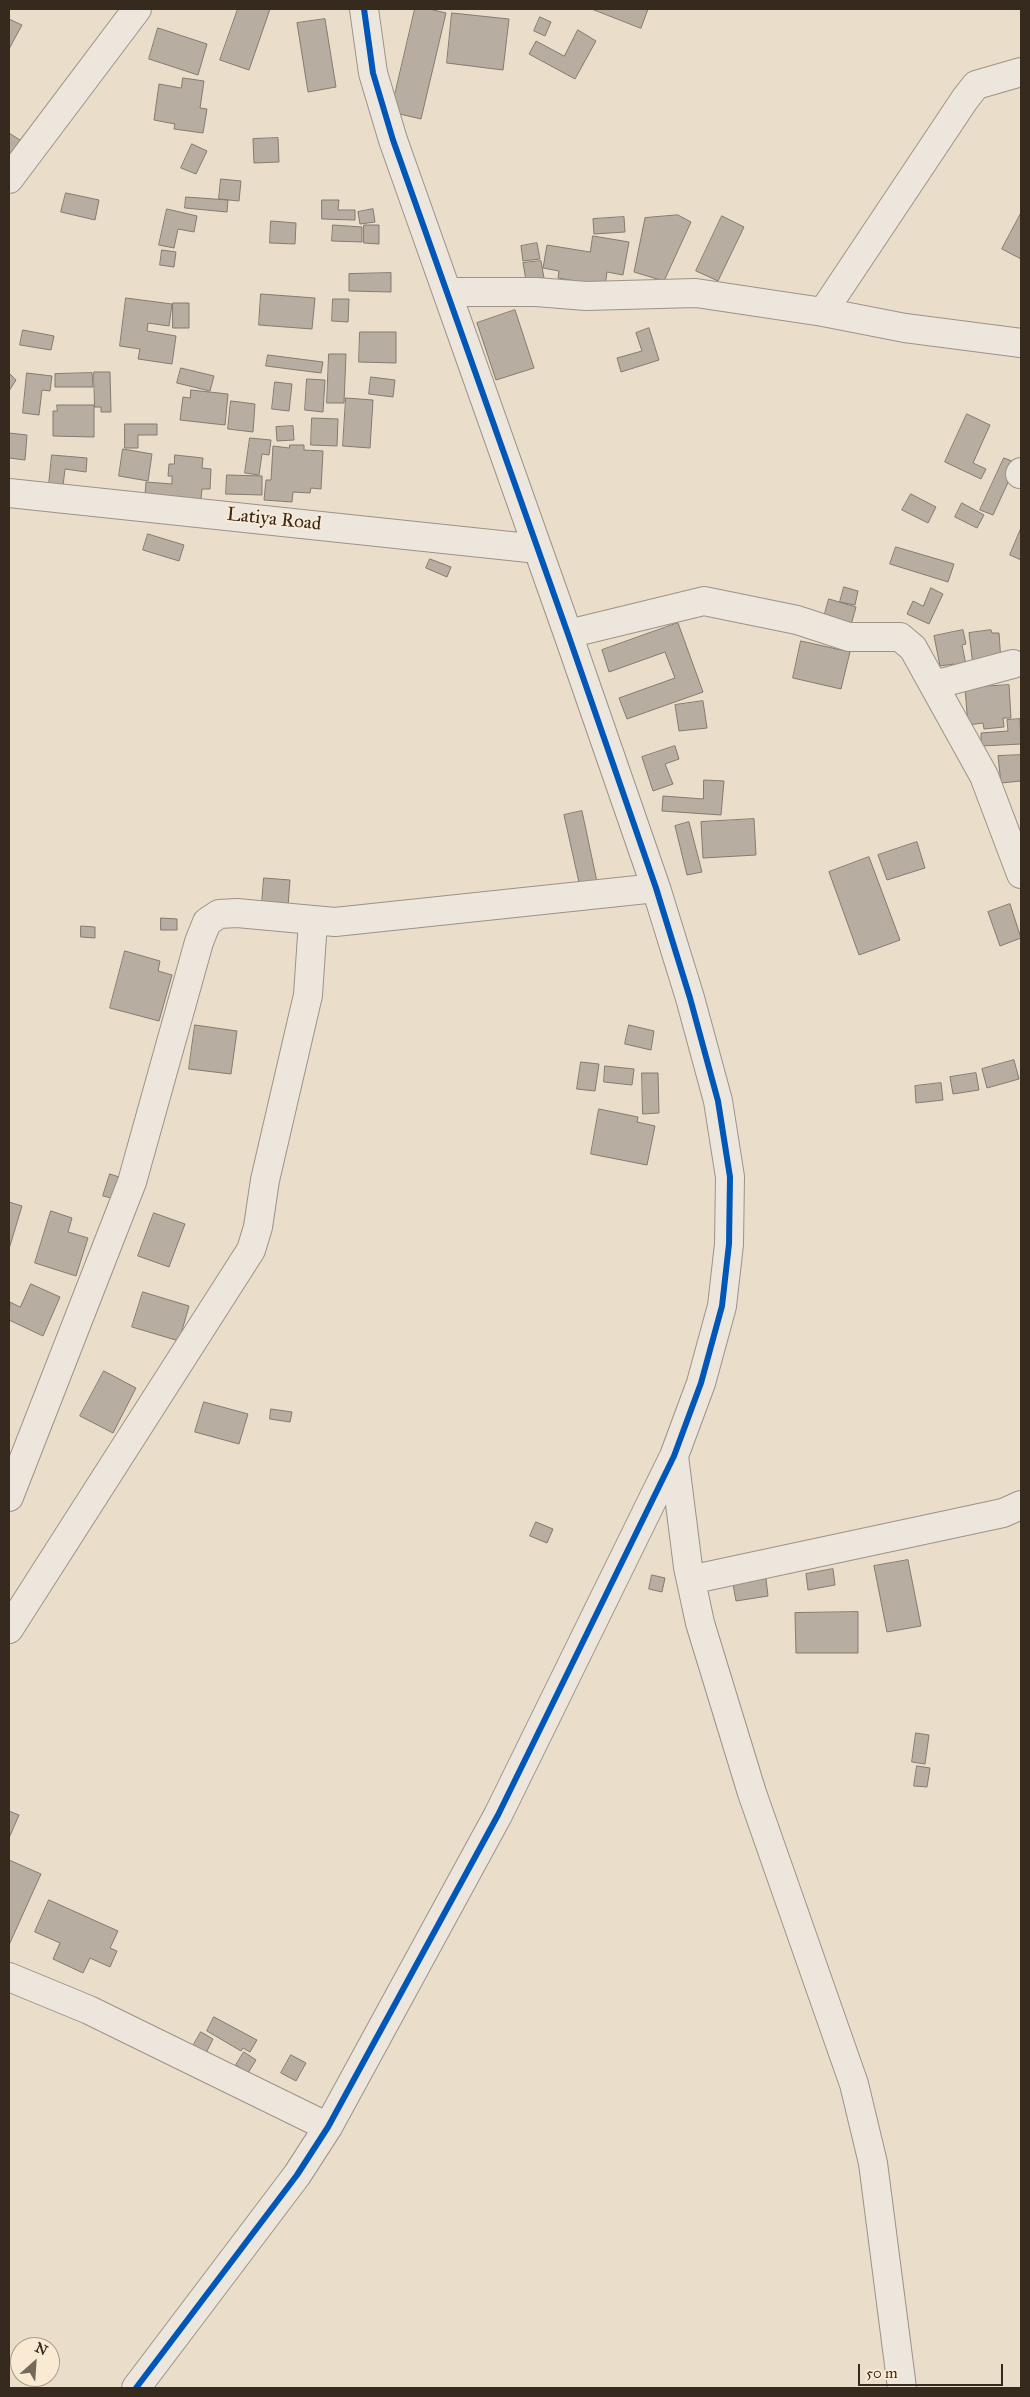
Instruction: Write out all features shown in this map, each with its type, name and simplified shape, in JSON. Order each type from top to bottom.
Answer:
[{"type":"street","points":[[9,179],[136,9]]},
{"type":"street","points":[[136,2388],[297,2175],[328,2127],[498,1815],[674,1456],[701,1383],[722,1306],[729,1244],[730,1178],[718,1101],[690,998],[656,888],[393,140],[373,73],[364,9]]},
{"type":"street","points":[[823,312],[976,85],[1021,72]]},
{"type":"street","points":[[447,292],[536,292],[586,296],[696,293],[823,312],[905,328],[1021,343]]},
{"type":"street","name":"Latiya Road","points":[[9,493],[538,549]]},
{"type":"street","points":[[568,634],[704,601],[797,620],[849,637],[900,637],[913,648],[984,776],[1021,874]]},
{"type":"street","points":[[934,685],[1012,664]]},
{"type":"street","points":[[9,1497],[132,1182],[206,922],[219,914],[237,913],[336,922],[656,888]]},
{"type":"street","points":[[9,1629],[251,1250],[258,1227],[265,1180],[308,995],[313,921]]},
{"type":"street","points":[[674,1456],[688,1567],[700,1622],[752,1793],[854,2084],[873,2163],[902,2388]]},
{"type":"street","points":[[698,1578],[1003,1513],[1021,1505]]},
{"type":"street","points":[[9,1977],[89,2010],[328,2127]]},
{"type":"building","points":[[238,9],[270,9],[249,70],[220,60]]},
{"type":"building","points":[[415,9],[429,9],[446,13],[421,119],[391,112]]},
{"type":"building","points":[[592,9],[648,9],[641,28]]},
{"type":"building","points":[[452,13],[509,19],[503,70],[447,63]]},
{"type":"building","points":[[540,17],[551,22],[545,36],[534,31]]},
{"type":"building","points":[[9,19],[22,25],[9,49]]},
{"type":"building","points":[[325,19],[336,87],[308,92],[297,23]]},
{"type":"building","points":[[158,28],[207,44],[198,75],[149,59]]},
{"type":"building","points":[[578,30],[596,41],[575,79],[529,54],[536,41],[564,56]]},
{"type":"building","points":[[183,78],[204,81],[200,108],[207,109],[203,133],[174,129],[175,124],[154,120],[159,84],[181,88]]},
{"type":"building","points":[[9,133],[20,140],[9,157]]},
{"type":"building","points":[[278,138],[279,162],[254,163],[253,139]]},
{"type":"building","points":[[192,144],[207,151],[196,174],[181,168]]},
{"type":"building","points":[[221,179],[241,181],[239,201],[219,199]]},
{"type":"building","points":[[66,193],[99,200],[95,220],[61,212]]},
{"type":"building","points":[[186,197],[228,200],[227,212],[185,208]]},
{"type":"building","points":[[322,200],[339,200],[338,210],[355,210],[355,220],[322,219]]},
{"type":"building","points":[[167,209],[197,216],[194,232],[178,229],[174,248],[159,245]]},
{"type":"building","points":[[373,209],[375,222],[360,224],[358,212]]},
{"type":"building","points":[[1021,213],[1021,259],[1002,249]]},
{"type":"building","points":[[678,215],[691,222],[664,281],[634,272],[645,218]]},
{"type":"building","points":[[722,216],[744,227],[718,281],[696,271]]},
{"type":"building","points":[[624,217],[625,232],[594,234],[593,219]]},
{"type":"building","points":[[271,221],[296,223],[295,244],[270,243]]},
{"type":"building","points":[[333,225],[362,227],[362,242],[332,241]]},
{"type":"building","points":[[364,225],[379,225],[379,244],[364,243]]},
{"type":"building","points":[[593,236],[629,242],[623,275],[607,272],[605,286],[558,278],[559,271],[543,268],[547,245],[590,252]]},
{"type":"building","points":[[537,243],[540,259],[523,261],[521,246]]},
{"type":"building","points":[[162,250],[176,252],[174,267],[160,265]]},
{"type":"building","points":[[541,261],[544,278],[526,280],[523,263]]},
{"type":"building","points":[[391,273],[391,292],[349,291],[349,274]]},
{"type":"building","points":[[261,294],[315,298],[312,329],[259,325]]},
{"type":"building","points":[[126,298],[172,304],[169,326],[148,323],[147,331],[176,336],[172,364],[138,359],[140,349],[120,346]]},
{"type":"building","points":[[333,299],[349,299],[348,322],[332,321]]},
{"type":"building","points":[[173,303],[189,303],[189,328],[173,328]]},
{"type":"building","points":[[515,310],[534,368],[496,380],[477,323]]},
{"type":"building","points":[[649,328],[659,360],[621,372],[617,358],[642,351],[636,333]]},
{"type":"building","points":[[23,330],[54,336],[51,350],[20,345]]},
{"type":"building","points":[[360,332],[396,332],[396,363],[359,362]]},
{"type":"building","points":[[329,354],[346,354],[344,403],[327,403]]},
{"type":"building","points":[[268,355],[323,362],[321,373],[266,366]]},
{"type":"building","points":[[181,368],[214,376],[210,391],[177,383]]},
{"type":"building","points":[[94,372],[110,372],[111,412],[101,412],[101,407],[95,407]]},
{"type":"building","points":[[9,373],[16,380],[9,391]]},
{"type":"building","points":[[27,373],[52,376],[50,391],[42,390],[39,415],[23,413]]},
{"type":"building","points":[[92,373],[93,387],[55,387],[55,374]]},
{"type":"building","points":[[371,377],[395,380],[393,397],[369,394]]},
{"type":"building","points":[[307,379],[325,380],[323,412],[305,410]]},
{"type":"building","points":[[275,382],[292,384],[289,411],[272,409]]},
{"type":"building","points":[[191,390],[228,394],[225,425],[180,420],[183,397],[190,398]]},
{"type":"building","points":[[346,398],[373,400],[370,448],[343,446]]},
{"type":"building","points":[[231,401],[255,404],[253,432],[228,429]]},
{"type":"building","points":[[57,405],[94,405],[94,437],[53,436],[53,411],[57,411]]},
{"type":"building","points":[[967,414],[990,425],[973,463],[986,469],[981,479],[945,462]]},
{"type":"building","points":[[312,418],[338,419],[337,446],[311,445]]},
{"type":"building","points":[[125,424],[157,424],[157,435],[138,435],[138,448],[125,448]]},
{"type":"building","points":[[293,426],[294,440],[277,441],[276,427]]},
{"type":"building","points":[[9,433],[27,435],[25,460],[9,458]]},
{"type":"building","points":[[250,438],[271,440],[269,455],[262,454],[259,475],[245,473]]},
{"type":"building","points":[[290,445],[304,445],[304,450],[323,451],[321,489],[311,488],[310,493],[293,492],[292,502],[264,500],[266,480],[271,480],[273,446],[289,448]]},
{"type":"building","points":[[123,449],[152,454],[148,481],[119,476]]},
{"type":"building","points":[[52,455],[87,458],[86,472],[65,469],[63,486],[49,485]]},
{"type":"building","points":[[175,455],[203,458],[202,468],[211,469],[210,489],[202,489],[201,499],[145,495],[146,482],[172,484],[172,476],[168,476],[169,464],[174,464]]},
{"type":"building","points":[[1004,458],[1017,463],[993,515],[980,510]]},
{"type":"building","points":[[227,475],[262,476],[262,495],[226,494]]},
{"type":"building","points":[[911,494],[936,507],[928,523],[902,510]]},
{"type":"building","points":[[962,503],[984,515],[977,528],[955,517]]},
{"type":"building","points":[[1021,528],[1021,560],[1010,555]]},
{"type":"building","points":[[148,534],[184,545],[179,561],[143,550]]},
{"type":"building","points":[[896,547],[954,564],[948,582],[890,564]]},
{"type":"building","points":[[430,559],[451,567],[447,577],[426,568]]},
{"type":"building","points":[[844,587],[858,591],[855,605],[840,602]]},
{"type":"building","points":[[931,588],[943,594],[929,624],[907,614],[913,601],[923,606]]},
{"type":"building","points":[[829,599],[856,607],[851,625],[824,617]]},
{"type":"building","points":[[678,623],[703,692],[627,719],[619,698],[675,678],[665,652],[609,672],[602,650]]},
{"type":"building","points":[[963,630],[966,644],[962,645],[966,665],[955,668],[954,664],[940,666],[934,636]]},
{"type":"building","points":[[991,630],[992,633],[999,633],[1001,662],[973,665],[969,633]]},
{"type":"building","points":[[801,641],[850,652],[841,689],[793,678]]},
{"type":"building","points":[[1009,685],[1011,718],[1003,718],[1004,727],[984,729],[983,723],[968,725],[965,688]]},
{"type":"building","points":[[703,701],[707,728],[679,731],[675,705]]},
{"type":"building","points":[[1020,719],[1021,744],[981,746],[981,733],[1008,731],[1007,720]]},
{"type":"building","points":[[675,746],[679,759],[665,764],[673,784],[653,791],[642,757]]},
{"type":"building","points":[[1021,755],[1021,781],[1001,783],[998,756]]},
{"type":"building","points":[[704,780],[724,781],[721,815],[662,811],[663,796],[703,799]]},
{"type":"building","points":[[582,811],[600,896],[580,887],[564,815]]},
{"type":"building","points":[[754,819],[756,855],[703,858],[701,822]]},
{"type":"building","points":[[689,822],[702,872],[687,875],[675,826]]},
{"type":"building","points":[[917,842],[925,868],[887,880],[878,855]]},
{"type":"building","points":[[869,857],[900,940],[859,955],[829,872]]},
{"type":"building","points":[[264,878],[290,880],[287,919],[261,916]]},
{"type":"building","points":[[1010,904],[1021,938],[1000,946],[988,912]]},
{"type":"building","points":[[161,918],[177,919],[177,930],[161,930]]},
{"type":"building","points":[[81,926],[95,927],[95,938],[81,937]]},
{"type":"building","points":[[125,951],[160,961],[158,971],[172,975],[159,1021],[110,1008]]},
{"type":"building","points":[[195,1025],[237,1031],[231,1074],[189,1069]]},
{"type":"building","points":[[629,1025],[654,1031],[651,1050],[625,1044]]},
{"type":"building","points":[[1014,1060],[1019,1079],[987,1088],[982,1069]]},
{"type":"building","points":[[581,1062],[599,1064],[595,1091],[577,1089]]},
{"type":"building","points":[[605,1066],[634,1069],[632,1085],[604,1082]]},
{"type":"building","points":[[642,1073],[658,1073],[659,1113],[643,1114]]},
{"type":"building","points":[[976,1073],[979,1090],[953,1094],[950,1077]]},
{"type":"building","points":[[941,1083],[943,1100],[916,1103],[915,1086]]},
{"type":"building","points":[[599,1109],[638,1117],[637,1122],[655,1126],[647,1165],[591,1154]]},
{"type":"building","points":[[110,1174],[122,1178],[115,1199],[103,1196]]},
{"type":"building","points":[[9,1202],[22,1206],[9,1249]]},
{"type":"building","points":[[51,1211],[72,1218],[68,1232],[88,1238],[76,1276],[35,1263]]},
{"type":"building","points":[[154,1213],[185,1224],[169,1267],[138,1256]]},
{"type":"building","points":[[31,1284],[60,1297],[43,1336],[9,1320],[10,1302],[20,1307]]},
{"type":"building","points":[[143,1292],[189,1306],[179,1341],[132,1327]]},
{"type":"building","points":[[104,1371],[136,1388],[113,1433],[80,1416]]},
{"type":"building","points":[[204,1402],[248,1414],[239,1444],[195,1432]]},
{"type":"building","points":[[271,1409],[292,1412],[290,1422],[270,1419]]},
{"type":"building","points":[[536,1522],[553,1529],[547,1543],[530,1536]]},
{"type":"building","points":[[908,1560],[921,1626],[887,1632],[874,1566]]},
{"type":"building","points":[[833,1569],[835,1585],[808,1590],[806,1574]]},
{"type":"building","points":[[652,1575],[665,1578],[662,1592],[649,1589]]},
{"type":"building","points":[[766,1579],[768,1596],[736,1601],[733,1584]]},
{"type":"building","points":[[858,1612],[858,1653],[796,1653],[795,1613]]},
{"type":"building","points":[[916,1733],[929,1735],[925,1764],[912,1762]]},
{"type":"building","points":[[917,1766],[930,1768],[927,1787],[914,1786]]},
{"type":"building","points":[[9,1811],[19,1815],[9,1838]]},
{"type":"building","points":[[9,1860],[41,1874],[9,1945]]},
{"type":"building","points":[[49,1900],[118,1931],[110,1948],[117,1951],[110,1967],[90,1958],[83,1973],[53,1959],[60,1943],[35,1932]]},
{"type":"building","points":[[214,2017],[257,2040],[250,2052],[243,2048],[241,2051],[207,2031]]},
{"type":"building","points":[[201,2032],[213,2039],[206,2053],[193,2046]]},
{"type":"building","points":[[244,2052],[256,2060],[248,2073],[236,2065]]},
{"type":"building","points":[[291,2055],[306,2063],[296,2081],[281,2073]]},
{"type":"cycle path","points":[[136,2388],[297,2175],[328,2127],[498,1815],[674,1456],[701,1383],[722,1306],[729,1244],[730,1177],[718,1101],[690,998],[656,888],[393,140],[373,73],[364,9]]}]
